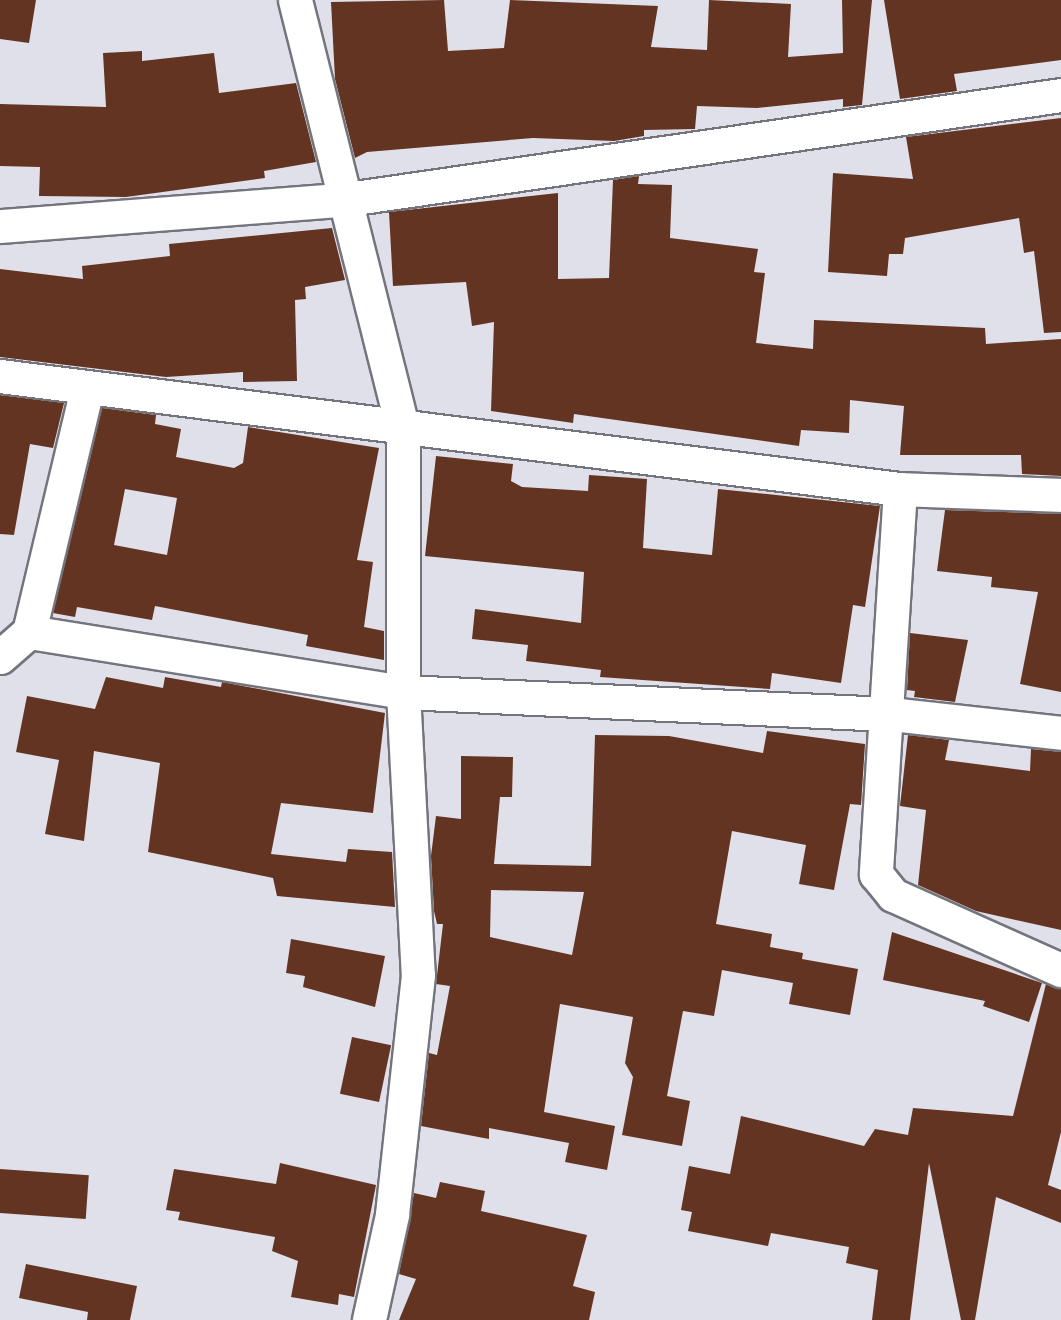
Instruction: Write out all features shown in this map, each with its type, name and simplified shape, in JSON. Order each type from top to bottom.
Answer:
[{"type":"street","points":[[295,0],[348,199],[403,430],[403,692],[418,975],[392,1215],[369,1320]]},
{"type":"street","points":[[0,226],[348,199],[1061,95]]},
{"type":"street","points":[[0,376],[403,430],[900,489],[1061,495]]},
{"type":"street","points":[[0,657],[29,632],[87,388]]},
{"type":"street","points":[[900,489],[890,713],[876,874],[893,895],[1061,970]]},
{"type":"street","points":[[29,632],[403,692],[890,713],[1061,733]]},
{"type":"building","points":[[0,0],[36,0],[29,43],[0,39]]},
{"type":"building","points":[[444,0],[448,51],[504,48],[510,0],[658,6],[651,47],[707,50],[709,0],[791,4],[788,57],[843,53],[842,0],[872,0],[862,105],[843,107],[843,99],[757,108],[697,106],[695,129],[644,130],[644,136],[614,141],[533,138],[367,152],[355,158],[335,79],[331,2]]},
{"type":"building","points":[[884,0],[1061,0],[1061,60],[954,74],[957,91],[900,99]]},
{"type":"building","points":[[142,51],[142,61],[214,53],[219,93],[296,83],[316,162],[264,171],[265,178],[126,197],[39,196],[40,167],[0,166],[0,104],[106,107],[103,53]]},
{"type":"building","points":[[1061,118],[1061,332],[1044,333],[1034,251],[1024,253],[1019,218],[905,238],[903,254],[889,254],[887,276],[828,272],[833,173],[913,179],[906,137]]},
{"type":"building","points":[[639,176],[638,184],[672,185],[670,238],[758,249],[754,272],[765,273],[756,343],[813,349],[814,320],[985,328],[986,344],[1061,339],[1061,476],[1022,474],[1021,455],[900,455],[904,406],[850,400],[849,433],[801,430],[799,446],[574,414],[573,423],[491,411],[494,322],[472,326],[466,282],[393,286],[389,212],[558,193],[558,279],[609,278],[613,180]]},
{"type":"building","points":[[332,228],[345,280],[305,287],[306,299],[295,300],[297,381],[243,382],[243,372],[166,377],[0,357],[0,269],[83,279],[82,266],[170,256],[169,244]]},
{"type":"building","points":[[0,395],[64,403],[53,448],[30,444],[14,535],[0,534]]},
{"type":"building","points":[[102,408],[156,415],[155,424],[181,429],[176,457],[234,468],[243,463],[248,427],[379,448],[357,560],[373,562],[364,627],[384,631],[384,660],[306,646],[308,635],[155,606],[152,620],[77,607],[75,617],[53,613]],"holes":[[[125,489],[177,498],[167,555],[114,545]]]},
{"type":"building","points":[[436,456],[513,464],[511,481],[522,487],[588,491],[589,475],[647,479],[643,548],[712,555],[718,489],[880,506],[865,607],[853,605],[841,683],[772,673],[770,689],[600,677],[601,670],[526,661],[528,645],[472,639],[475,609],[581,623],[584,572],[425,556]]},
{"type":"building","points":[[945,510],[1061,514],[1061,692],[1020,684],[1038,592],[991,587],[992,577],[937,571]]},
{"type":"building","points":[[910,633],[968,640],[955,702],[914,697],[915,691],[907,690]]},
{"type":"building","points":[[106,677],[163,688],[165,677],[221,687],[222,682],[385,713],[373,813],[281,803],[271,854],[346,862],[348,849],[392,852],[395,907],[277,896],[273,878],[148,852],[160,763],[94,751],[84,841],[45,834],[59,760],[16,752],[27,696],[95,709]]},
{"type":"building","points":[[767,731],[865,744],[861,805],[850,804],[834,890],[799,884],[806,845],[732,831],[716,924],[772,934],[770,947],[803,953],[802,959],[858,969],[850,1015],[789,1004],[793,983],[722,970],[714,1016],[683,1011],[667,1096],[690,1101],[682,1146],[622,1135],[633,1077],[625,1063],[633,1017],[560,1004],[544,1112],[615,1126],[607,1170],[565,1162],[569,1143],[489,1128],[489,1139],[421,1126],[429,1053],[437,1055],[450,986],[436,984],[443,924],[437,924],[434,911],[431,856],[436,816],[461,819],[461,756],[513,757],[512,797],[500,797],[494,864],[591,866],[595,735],[669,736],[763,753]],"holes":[[[491,890],[584,892],[572,955],[490,937]]]},
{"type":"building","points":[[908,735],[949,740],[945,760],[1030,771],[1031,749],[1061,752],[1061,930],[976,911],[918,885],[926,810],[900,806]]},
{"type":"building","points":[[892,932],[1042,983],[1029,1022],[983,1006],[985,1001],[883,980]]},
{"type":"building","points":[[291,939],[385,956],[375,1007],[303,987],[305,976],[286,973]]},
{"type":"building","points":[[1046,984],[1061,989],[1061,1132],[1048,1185],[1061,1190],[1061,1223],[996,1197],[975,1320],[961,1320],[929,1163],[910,1320],[872,1320],[878,1270],[846,1263],[849,1247],[771,1233],[768,1246],[688,1231],[692,1212],[681,1210],[689,1166],[730,1174],[741,1116],[864,1146],[875,1129],[908,1135],[913,1108],[1013,1116]]},
{"type":"building","points":[[352,1037],[391,1045],[379,1102],[340,1094]]},
{"type":"building","points":[[280,1163],[376,1185],[354,1297],[339,1294],[338,1305],[291,1297],[298,1261],[272,1251],[275,1237],[178,1220],[180,1212],[166,1210],[174,1169],[276,1184]]},
{"type":"building","points":[[0,1169],[89,1175],[86,1219],[0,1213]]},
{"type":"building","points":[[440,1182],[485,1191],[481,1211],[587,1235],[573,1286],[595,1292],[589,1320],[399,1320],[416,1279],[399,1274],[414,1193],[436,1198]]},
{"type":"building","points":[[26,1264],[137,1286],[130,1320],[87,1320],[88,1312],[19,1298]]}]
